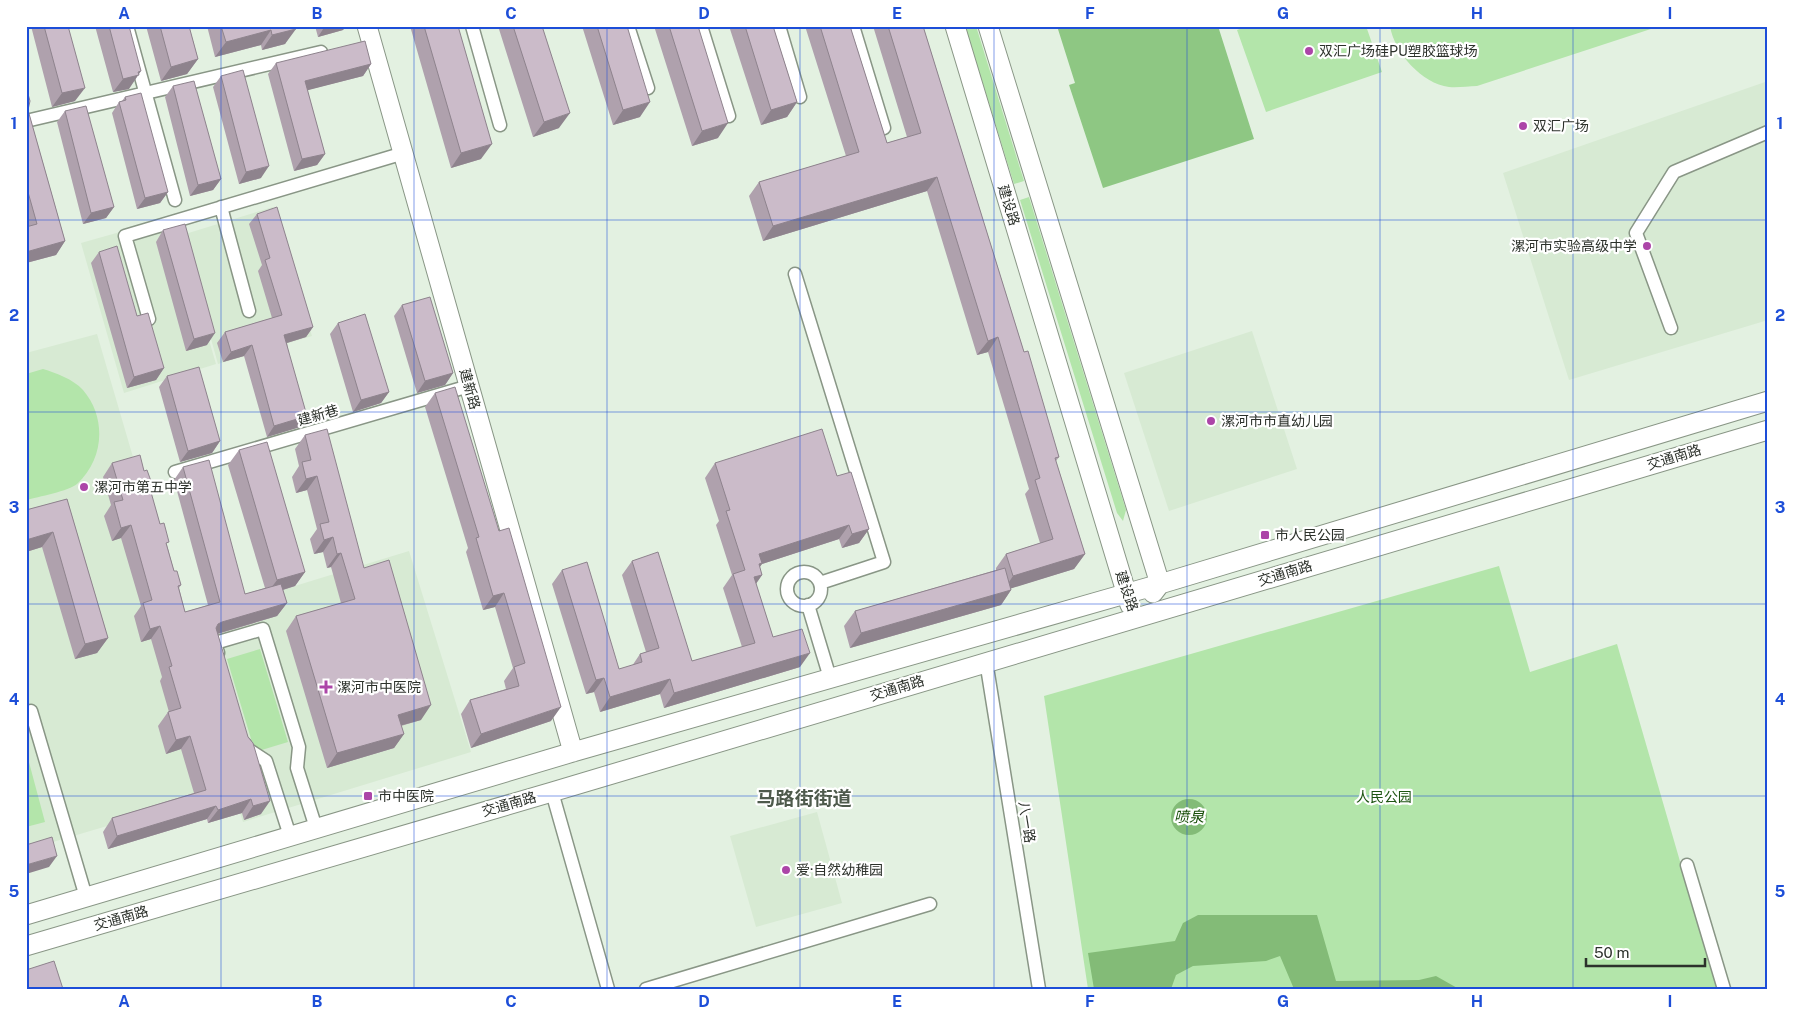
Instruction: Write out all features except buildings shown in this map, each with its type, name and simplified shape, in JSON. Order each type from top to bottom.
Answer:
[{"type":"main road","name":"建设路","points":[[955,26],[1135,618]]},
{"type":"main road","points":[[988,26],[1160,584]]},
{"type":"main road","name":"建新路","points":[[367,37],[404,153],[573,752]]},
{"type":"main road","points":[[1006,195],[1037,186]]},
{"type":"main road","name":"交通南路","points":[[26,915],[573,752],[1127,594],[1768,401]]},
{"type":"main road","name":"交通南路","points":[[26,946],[552,792],[986,661],[1768,430]]},
{"type":"main road","name":"建设路","points":[[1135,618],[1160,584]]},
{"type":"main road","points":[[830,678],[838,706]]},
{"type":"street","points":[[128,26],[174,200]]},
{"type":"street","points":[[472,26],[500,125]]},
{"type":"street","points":[[628,26],[648,88]]},
{"type":"street","points":[[701,26],[729,116]]},
{"type":"street","points":[[779,26],[800,97]]},
{"type":"street","points":[[853,26],[884,128]]},
{"type":"street","points":[[26,121],[334,49]]},
{"type":"street","points":[[1671,328],[1636,233],[1674,172],[1768,132]]},
{"type":"street","points":[[149,319],[126,236],[404,153]]},
{"type":"street","points":[[221,207],[249,311]]},
{"type":"street","points":[[795,274],[884,562],[820,583]]},
{"type":"street","name":"建新巷","points":[[175,472],[470,386]]},
{"type":"street","points":[[807,572],[813,574],[820,583],[821,589],[817,599],[808,606],[797,604],[789,597],[789,582],[796,574],[807,572]]},
{"type":"street","points":[[808,606],[830,678]]},
{"type":"street","points":[[221,662],[215,643],[263,629],[299,748],[297,768],[316,828]]},
{"type":"street","name":"八一路","points":[[986,661],[1039,989]]},
{"type":"street","points":[[31,711],[86,897]]},
{"type":"street","points":[[241,729],[246,748],[266,761],[290,836]]},
{"type":"street","points":[[552,792],[608,989]]},
{"type":"street","points":[[1687,865],[1724,989]]},
{"type":"street","points":[[646,989],[930,904]]},
{"type":"shaded area","points":[[1057,26],[1218,26],[1254,139],[1103,188],[1069,85],[1075,83]]},
{"type":"shaded area","name":"漯河市实验高级中学","points":[[1768,81],[1768,320],[1569,380],[1503,173]]},
{"type":"shaded area","points":[[273,207],[312,336],[218,364],[182,235]]},
{"type":"shaded area","points":[[173,217],[216,364],[124,393],[81,243]]},
{"type":"shaded area","name":"漯河市市直幼儿园","points":[[1252,331],[1297,469],[1169,511],[1124,373]]},
{"type":"shaded area","points":[[97,334],[181,621],[409,551],[471,752],[243,822],[232,789],[26,850],[26,353]]},
{"type":"shaded area","name":"爱·自然幼稚园","points":[[817,812],[842,903],[756,927],[730,836]]},
{"type":"green space","points":[[965,26],[976,26],[1024,181],[1014,184]]},
{"type":"green space","name":"双汇广场硅PU塑胶篮球场","points":[[1248,26],[1366,26],[1382,72],[1266,112],[1237,30]]},
{"type":"green space","points":[[1390,26],[1660,26],[1477,86],[1449,87],[1429,80],[1411,65],[1397,46]]},
{"type":"green space","points":[[1029,197],[1126,510],[1123,521],[1117,513],[1020,200]]},
{"type":"green space","points":[[43,369],[69,380],[83,390],[91,401],[96,413],[99,425],[99,438],[93,463],[77,484],[61,491],[26,500],[26,374]]},
{"type":"green space","name":"人民公园","points":[[1499,566],[1530,672],[1617,644],[1717,989],[1088,989],[1044,696]]},
{"type":"green space","points":[[260,649],[288,742],[255,752],[227,659]]},
{"type":"green space","points":[[26,751],[45,822],[26,827]]},
{"type":"water","name":"喷泉","points":[[1189,799],[1196,800],[1202,804],[1206,810],[1206,824],[1202,830],[1196,834],[1189,835],[1182,834],[1176,830],[1172,824],[1171,817],[1172,810],[1176,804],[1182,800]]},
{"type":"water","points":[[1198,915],[1317,915],[1336,981],[1419,980],[1436,976],[1459,989],[1294,989],[1280,956],[1266,961],[1193,966],[1176,975],[1171,989],[1094,989],[1088,953],[1175,941],[1183,923]]},
{"type":"place","name":"双汇广场硅PU塑胶篮球场","points":[[1309,51]]},
{"type":"place","name":"双汇广场","points":[[1523,126]]},
{"type":"place","name":"漯河市实验高级中学","points":[[1647,246]]},
{"type":"place","name":"漯河市市直幼儿园","points":[[1211,421]]},
{"type":"place","name":"漯河市第五中学","points":[[84,487]]},
{"type":"place","name":"市人民公园","points":[[1265,535]]},
{"type":"place","name":"漯河市中医院","points":[[326,687]]},
{"type":"place","name":"市中医院","points":[[368,796]]},
{"type":"place","name":"爱·自然幼稚园","points":[[786,870]]},
{"type":"district","name":"马路街街道","points":[[804,798]]}]
